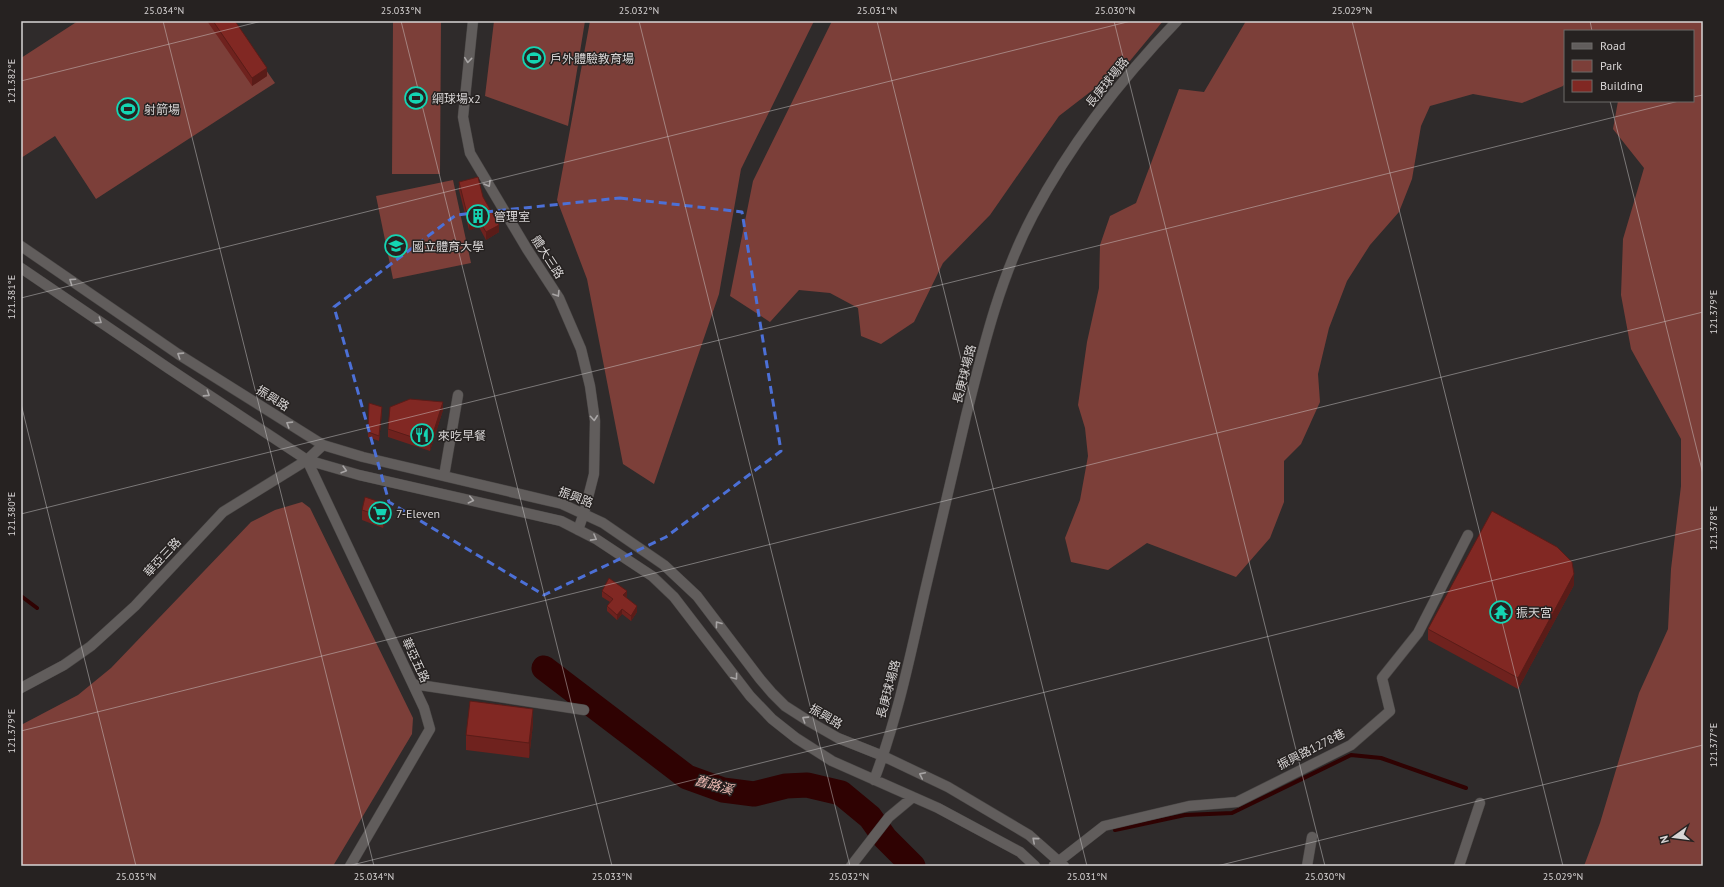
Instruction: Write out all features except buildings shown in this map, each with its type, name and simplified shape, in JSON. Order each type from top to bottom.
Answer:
[{"type":"street","name":"體大三路","points":[[473,21],[463,118],[470,153],[559,298],[581,349],[590,386],[595,421],[594,474],[578,530]]},
{"type":"street","name":"長庚球場路","points":[[874,780],[901,697],[982,353],[1008,273],[1033,215],[1071,151],[1109,99],[1156,43],[1177,21]]},
{"type":"street","name":"振興路","points":[[21,246],[178,354],[323,444],[363,457],[562,504],[584,513],[608,526],[664,565],[697,596],[772,694],[785,706],[838,738],[883,756],[948,787],[1029,835],[1059,864]]},
{"type":"street","points":[[21,268],[307,460],[359,475],[561,521],[596,539],[652,576],[674,597],[750,696],[772,719],[796,738],[832,761],[938,808],[1020,852],[1035,866]]},
{"type":"street","points":[[444,476],[458,395]]},
{"type":"street","name":"華亞三路","points":[[21,688],[64,665],[91,646],[135,606],[223,512],[307,460],[323,444]]},
{"type":"street","name":"華亞五路","points":[[307,460],[413,684],[424,708],[430,728],[350,866]]},
{"type":"street","name":"振興路1278巷","points":[[1059,864],[1104,826],[1189,806],[1237,802],[1351,745],[1390,711],[1382,678],[1418,633],[1468,535]]},
{"type":"street","points":[[413,684],[584,710]]},
{"type":"street","points":[[851,866],[889,818],[913,797]]},
{"type":"street","points":[[1459,866],[1480,803]]},
{"type":"street","points":[[1308,866],[1312,837]]},
{"type":"highlighted area","points":[[620,198],[742,212],[781,451],[666,537],[544,595],[389,502],[334,307],[456,215]]},
{"type":"green space","name":"射箭場","points":[[78,21],[232,21],[275,83],[96,199],[55,136],[21,158],[21,58]]},
{"type":"green space","name":"網球場x2","points":[[393,21],[441,21],[440,174],[392,174]]},
{"type":"green space","name":"戶外體驗教育場","points":[[494,21],[585,21],[568,126],[485,96]]},
{"type":"green space","points":[[590,21],[814,21],[741,169],[719,294],[654,484],[623,464],[587,279],[557,200]]},
{"type":"green space","points":[[832,21],[1163,21],[1129,62],[1059,116],[990,215],[943,263],[914,322],[881,344],[861,336],[858,308],[830,293],[799,290],[770,322],[730,296],[753,181]]},
{"type":"green space","points":[[1246,21],[1703,21],[1703,866],[1584,866],[1600,823],[1639,693],[1668,629],[1671,569],[1681,486],[1681,439],[1631,349],[1621,295],[1623,239],[1644,168],[1613,129],[1618,102],[1694,102],[1694,30],[1564,30],[1563,86],[1522,103],[1473,94],[1430,106],[1421,126],[1412,179],[1399,212],[1370,245],[1347,281],[1329,328],[1318,374],[1320,402],[1301,444],[1284,461],[1284,502],[1270,538],[1236,577],[1147,543],[1108,570],[1071,562],[1065,538],[1080,500],[1088,456],[1085,428],[1078,405],[1087,342],[1099,288],[1100,245],[1110,216],[1136,203],[1179,89],[1204,92]]},
{"type":"green space","points":[[453,180],[471,263],[393,279],[376,196]]},
{"type":"green space","points":[[302,502],[310,508],[413,718],[412,734],[333,866],[21,866],[21,725],[78,695],[111,668],[251,522],[275,510]]},
{"type":"waterway","points":[[21,596],[37,608]]},
{"type":"waterway","name":"舊路溪","points":[[544,668],[687,777],[723,790],[754,794],[786,786],[807,785],[841,793],[870,817],[885,838],[913,866]]},
{"type":"waterway","points":[[1115,830],[1185,815],[1232,813],[1351,755],[1381,758],[1466,788]]},
{"type":"place","name":"戶外體驗教育場","points":[[534,58]]},
{"type":"place","name":"網球場x2","points":[[416,98]]},
{"type":"place","name":"射箭場","points":[[128,109]]},
{"type":"place","name":"管理室","points":[[478,216]]},
{"type":"place","name":"國立體育大學","points":[[396,246]]},
{"type":"place","name":"來吃早餐","points":[[422,435]]},
{"type":"place","name":"7-Eleven","points":[[380,513]]},
{"type":"place","name":"振天宮","points":[[1501,612]]}]
